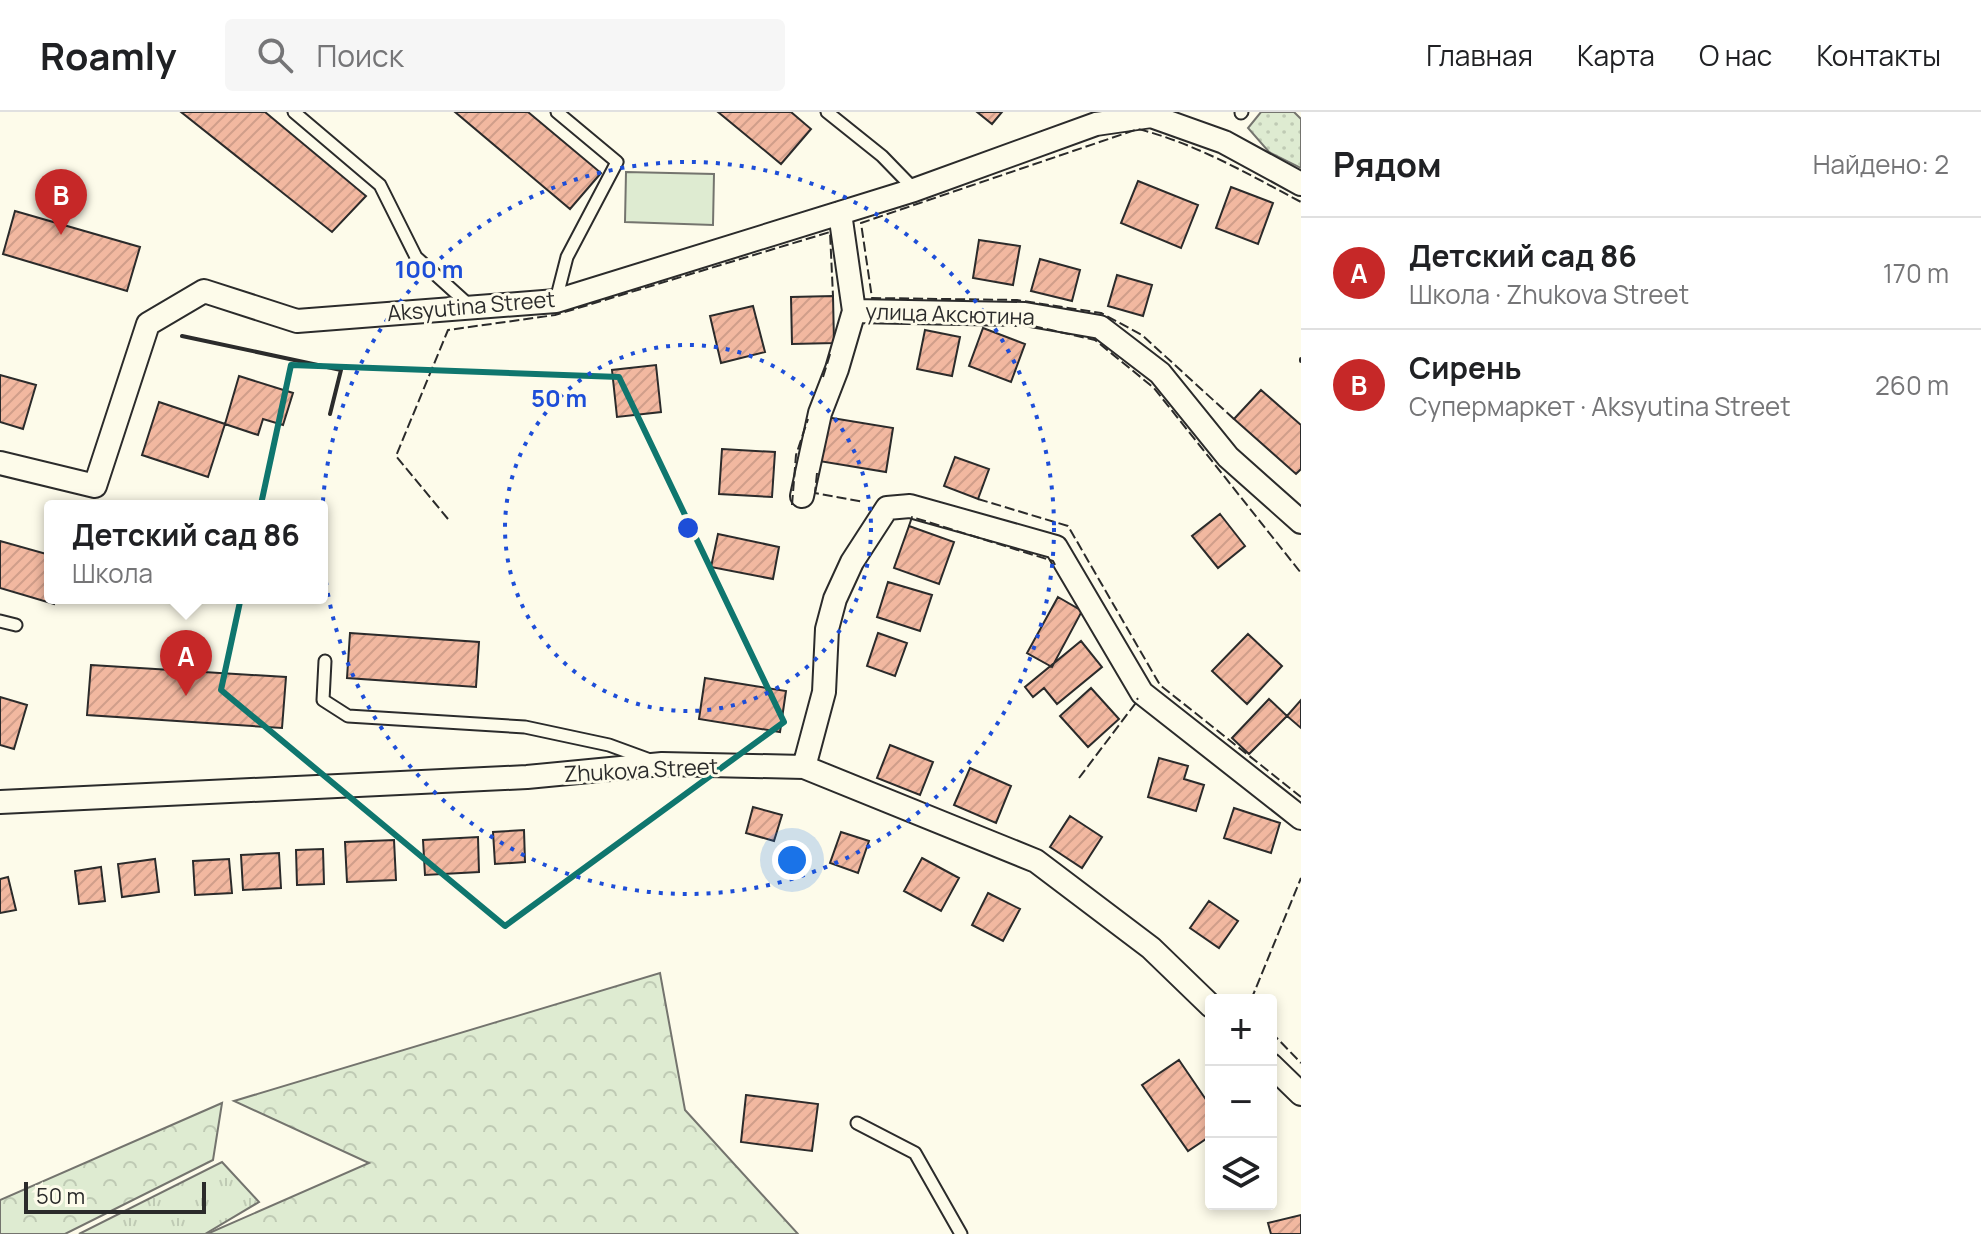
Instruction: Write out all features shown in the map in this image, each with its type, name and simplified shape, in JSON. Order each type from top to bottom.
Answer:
[{"type":"street","name":"Aksyutina Street","points":[[0,463],[95,486],[148,324],[204,291],[297,321],[556,301],[914,190],[1090,118],[1151,116],[1224,142],[1301,184]]},
{"type":"street","points":[[802,496],[820,413],[854,311],[840,213]]},
{"type":"street","name":"улица Аксютина","points":[[854,311],[1025,314],[1100,327],[1160,373],[1228,457],[1301,522]]},
{"type":"street","points":[[804,767],[824,692],[827,629],[835,599],[852,562],[887,508],[910,506],[1056,547],[1142,693],[1301,818]]},
{"type":"street","name":"Zhukova Street","points":[[0,802],[527,777],[662,764],[804,767],[1036,861],[1151,948],[1205,1000]]},
{"type":"street","points":[[1272,1066],[1301,1094]]},
{"type":"lane","points":[[294,112],[380,185],[416,257],[469,306]]},
{"type":"lane","points":[[556,301],[567,257],[617,162],[557,112]]},
{"type":"lane","points":[[827,112],[882,156],[914,190]]},
{"type":"lane","points":[[0,621],[16,625]]},
{"type":"lane","points":[[325,661],[323,700],[348,716],[525,727],[609,745],[662,764]]},
{"type":"lane","points":[[857,1123],[915,1153],[961,1234]]},
{"type":"highlighted area","points":[[291,365],[619,377],[784,722],[505,926],[221,690]]},
{"type":"green space","points":[[1261,112],[1294,112],[1301,119],[1301,168],[1269,152],[1248,128]]},
{"type":"green space","points":[[626,172],[714,174],[713,225],[625,222]]},
{"type":"green space","points":[[660,973],[685,1110],[798,1234],[207,1234],[369,1163],[234,1101]]},
{"type":"green space","points":[[222,1103],[213,1160],[65,1234],[0,1234],[0,1200]]},
{"type":"green space","points":[[222,1162],[259,1202],[205,1234],[79,1234]]},
{"type":"building","points":[[181,112],[265,112],[366,196],[332,232]]},
{"type":"building","points":[[455,112],[528,112],[601,173],[570,209]]},
{"type":"building","points":[[718,112],[791,112],[811,129],[781,164]]},
{"type":"building","points":[[977,112],[1002,112],[992,124]]},
{"type":"building","points":[[1138,181],[1198,205],[1181,248],[1121,223]]},
{"type":"building","points":[[1231,187],[1273,203],[1258,244],[1216,228]]},
{"type":"building","points":[[15,211],[140,247],[127,291],[3,254]]},
{"type":"building","points":[[979,240],[1020,246],[1013,285],[973,278]]},
{"type":"building","points":[[1040,259],[1080,270],[1072,301],[1031,291]]},
{"type":"building","points":[[1117,275],[1152,285],[1143,316],[1108,306]]},
{"type":"building","points":[[833,296],[834,343],[792,344],[791,297]]},
{"type":"building","points":[[753,306],[765,352],[721,363],[710,316]]},
{"type":"building","points":[[983,328],[1025,344],[1011,382],[969,366]]},
{"type":"building","points":[[925,330],[960,337],[952,376],[917,369]]},
{"type":"building","points":[[656,365],[661,412],[617,417],[612,370]]},
{"type":"building","points":[[0,375],[36,385],[23,429],[0,422]]},
{"type":"building","points":[[239,376],[293,393],[283,425],[263,419],[258,435],[225,424]]},
{"type":"building","points":[[1261,390],[1301,425],[1301,469],[1296,474],[1234,419]]},
{"type":"building","points":[[159,402],[225,424],[208,477],[142,455]]},
{"type":"building","points":[[826,417],[893,428],[886,472],[819,461]]},
{"type":"building","points":[[722,449],[775,452],[772,497],[719,494]]},
{"type":"building","points":[[955,457],[989,469],[978,499],[944,486]]},
{"type":"building","points":[[1220,514],[1245,546],[1218,568],[1192,536]]},
{"type":"building","points":[[909,526],[954,542],[939,584],[894,568]]},
{"type":"building","points":[[718,534],[779,547],[773,579],[711,567]]},
{"type":"building","points":[[0,541],[44,553],[44,601],[0,588]]},
{"type":"building","points":[[888,582],[932,595],[920,631],[877,617]]},
{"type":"building","points":[[1058,597],[1082,611],[1052,667],[1027,653]]},
{"type":"building","points":[[350,633],[479,642],[476,687],[347,678]]},
{"type":"building","points":[[878,633],[907,643],[895,676],[867,666]]},
{"type":"building","points":[[1248,634],[1282,666],[1247,704],[1212,671]]},
{"type":"building","points":[[1081,641],[1102,667],[1057,704],[1044,688],[1033,697],[1025,687]]},
{"type":"building","points":[[91,665],[286,677],[282,728],[87,715]]},
{"type":"building","points":[[705,678],[786,691],[780,732],[699,719]]},
{"type":"building","points":[[1091,688],[1119,719],[1088,747],[1060,716]]},
{"type":"building","points":[[0,697],[27,705],[14,749],[0,745]]},
{"type":"building","points":[[1269,699],[1287,716],[1249,754],[1232,738]]},
{"type":"building","points":[[1301,700],[1301,728],[1287,716]]},
{"type":"building","points":[[890,745],[933,762],[920,795],[877,778]]},
{"type":"building","points":[[1159,758],[1188,766],[1184,779],[1204,785],[1196,811],[1148,797]]},
{"type":"building","points":[[970,768],[1011,786],[996,823],[954,805]]},
{"type":"building","points":[[753,807],[782,815],[774,841],[746,833]]},
{"type":"building","points":[[1234,808],[1280,823],[1271,853],[1224,838]]},
{"type":"building","points":[[1070,816],[1102,837],[1082,868],[1050,847]]},
{"type":"building","points":[[524,830],[525,862],[495,864],[493,832]]},
{"type":"building","points":[[841,832],[869,841],[858,873],[830,863]]},
{"type":"building","points":[[478,837],[479,872],[425,875],[423,840]]},
{"type":"building","points":[[394,840],[396,880],[347,882],[345,842]]},
{"type":"building","points":[[323,849],[324,884],[297,885],[296,850]]},
{"type":"building","points":[[279,853],[281,888],[243,890],[241,855]]},
{"type":"building","points":[[922,858],[959,878],[941,911],[904,891]]},
{"type":"building","points":[[155,859],[159,892],[122,897],[118,864]]},
{"type":"building","points":[[229,859],[232,893],[195,895],[193,861]]},
{"type":"building","points":[[101,867],[105,901],[79,904],[75,871]]},
{"type":"building","points":[[8,877],[16,910],[0,913],[0,879]]},
{"type":"building","points":[[988,893],[1020,909],[1003,941],[972,925]]},
{"type":"building","points":[[1209,901],[1238,921],[1219,948],[1190,928]]},
{"type":"building","points":[[1179,1060],[1205,1098],[1205,1140],[1188,1151],[1142,1085]]},
{"type":"building","points":[[746,1095],[818,1104],[812,1151],[741,1142]]},
{"type":"building","points":[[1301,1215],[1301,1234],[1271,1234],[1268,1223]]},
{"type":"fence","points":[[1234,419],[1142,335],[1101,313],[1017,300],[872,298],[861,223],[1138,129],[1202,151],[1301,202]]},
{"type":"fence","points":[[448,519],[396,456],[448,330],[555,315],[830,232],[833,296]]},
{"type":"fence","points":[[1033,326],[1095,340],[1154,388],[1301,573]]},
{"type":"fence","points":[[823,377],[831,351]]},
{"type":"fence","points":[[792,505],[796,455],[808,419]]},
{"type":"fence","points":[[817,473],[815,493],[864,502]]},
{"type":"fence","points":[[978,499],[1068,526],[1160,685],[1301,797]]},
{"type":"fence","points":[[909,526],[912,517],[1053,561],[1055,565]]},
{"type":"fence","points":[[1079,778],[1137,698]]},
{"type":"fence","points":[[1253,994],[1301,878]]},
{"type":"fence","points":[[1277,1038],[1301,1063]]},
{"type":"wall","points":[[182,336],[341,370],[330,414]]},
{"type":"place","name":"Сирень","points":[[61,235]]},
{"type":"place","name":"Детский сад 86","points":[[186,696]]}]
